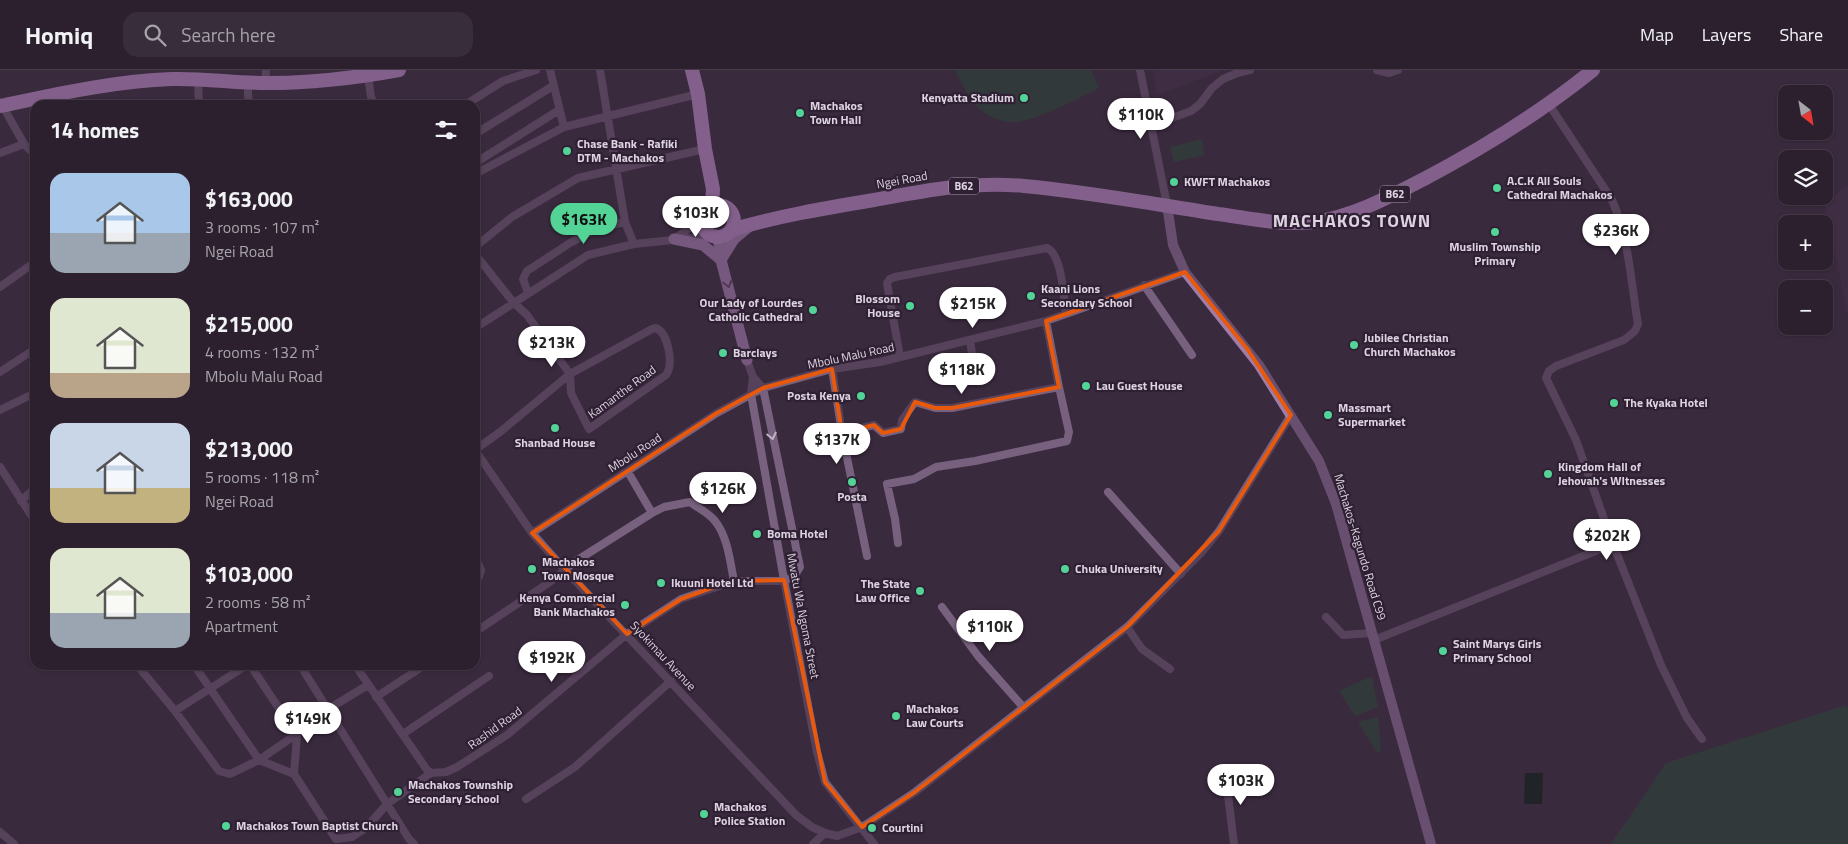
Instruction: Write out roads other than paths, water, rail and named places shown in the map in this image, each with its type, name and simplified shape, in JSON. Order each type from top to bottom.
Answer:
[{"type":"highway","points":[[1,106],[122,83],[174,79],[248,81],[265,76],[314,81],[368,76],[398,70]]},
{"type":"highway","points":[[692,70],[698,94],[705,149],[713,189],[721,206],[734,216],[734,221],[721,234],[703,228],[702,218],[707,208],[721,206],[758,222]]},
{"type":"highway","name":"B62","points":[[1167,206],[1281,222],[1303,223],[1334,218],[1379,202],[1454,164],[1486,145],[1593,70]]},
{"type":"highway","name":"Ngei Road","points":[[758,222],[938,189],[996,184],[1167,206]]},
{"type":"highway","name":"B62","points":[[721,234],[758,222]]},
{"type":"main road","name":"Machakos-Kagundo Road C99","points":[[1167,206],[1173,245],[1185,272],[1248,350],[1316,456],[1328,482],[1373,636],[1430,844]]},
{"type":"main road","points":[[721,260],[734,240],[758,222]]},
{"type":"main road","points":[[721,234],[721,260],[747,360]]},
{"type":"main road","points":[[674,239],[703,245],[721,260]]},
{"type":"street","points":[[472,100],[503,81],[536,70]]},
{"type":"street","points":[[550,70],[564,128]]},
{"type":"street","points":[[600,70],[625,222],[634,244]]},
{"type":"street","points":[[1140,70],[1167,206]]},
{"type":"street","points":[[1150,126],[1192,111],[1212,88],[1223,80],[1250,70]]},
{"type":"street","points":[[1377,70],[1389,72],[1398,70]]},
{"type":"street","points":[[368,76],[372,100]]},
{"type":"street","points":[[198,80],[199,100]]},
{"type":"street","points":[[248,81],[249,100]]},
{"type":"street","points":[[480,131],[553,86]]},
{"type":"street","points":[[480,171],[564,128],[698,94]]},
{"type":"street","points":[[1548,103],[1615,207],[1626,251],[1638,324],[1635,331],[1624,340],[1556,366],[1549,371],[1547,380],[1576,440],[1613,544],[1661,665],[1687,718],[1702,739]]},
{"type":"street","points":[[1,106],[24,144],[30,150]]},
{"type":"street","points":[[480,160],[559,110]]},
{"type":"street","points":[[0,153],[24,144]]},
{"type":"street","points":[[480,243],[512,217],[578,178],[705,149]]},
{"type":"street","points":[[674,239],[702,218]]},
{"type":"street","points":[[528,293],[523,279],[527,272],[570,243],[598,228],[625,222]]},
{"type":"street","points":[[480,325],[588,255],[634,244],[721,234]]},
{"type":"street","points":[[900,357],[887,283],[895,277],[1047,248],[1051,250],[1056,258],[1066,314]]},
{"type":"street","points":[[480,260],[513,302],[527,314],[570,374]]},
{"type":"street","points":[[0,287],[30,266]]},
{"type":"street","name":"Mbolu Malu Road","points":[[751,394],[763,388],[832,369],[880,362],[1046,322],[1144,285],[1185,272]]},
{"type":"street","points":[[1144,285],[1192,355]]},
{"type":"street","points":[[898,543],[887,484],[914,479],[936,467],[975,461],[1067,441],[1069,432],[1046,322]]},
{"type":"street","name":"Kamanthe Road","points":[[480,446],[570,374],[656,328],[661,332],[668,349],[670,367],[666,375],[590,430],[571,393],[570,374]]},
{"type":"street","points":[[962,377],[971,371],[974,366],[970,341]]},
{"type":"street","points":[[0,372],[30,352]]},
{"type":"street","points":[[747,360],[753,377],[763,388]]},
{"type":"street","points":[[832,369],[842,433],[867,556]]},
{"type":"street","name":"Mwatu Wa Ngoma Street","points":[[753,377],[750,387],[751,394],[817,752],[825,782],[874,844]]},
{"type":"street","points":[[842,433],[874,425],[883,433],[900,429],[902,420],[915,402],[935,408],[952,408],[1059,387]]},
{"type":"street","name":"Mwatu Wa Ngoma Street","points":[[763,388],[800,567],[792,578],[784,580]]},
{"type":"street","name":"Mbolu Road","points":[[532,533],[717,413],[751,394]]},
{"type":"street","points":[[0,410],[30,395]]},
{"type":"street","points":[[813,844],[825,833],[837,836],[862,827],[915,792],[1127,627],[1181,574],[1220,530],[1291,415]]},
{"type":"street","name":"Syokimau Avenue","points":[[480,457],[532,533],[796,815],[825,833]]},
{"type":"street","points":[[0,467],[30,514]]},
{"type":"street","points":[[628,472],[652,513]]},
{"type":"street","points":[[1108,492],[1181,574]]},
{"type":"street","points":[[21,501],[30,493]]},
{"type":"street","points":[[480,629],[566,570],[576,561],[652,513],[664,507],[690,502],[712,518],[720,528],[734,581]]},
{"type":"street","points":[[1326,617],[1343,635],[1373,636],[1613,544]]},
{"type":"street","name":"Rashid Road","points":[[431,773],[446,772],[457,767],[507,736],[627,634],[680,599],[734,581],[784,580]]},
{"type":"street","points":[[942,607],[978,656],[1024,708]]},
{"type":"street","points":[[1127,627],[1142,649],[1170,669]]},
{"type":"street","points":[[141,670],[175,711],[219,771],[230,774],[259,760],[329,712],[330,708],[368,685]]},
{"type":"street","points":[[197,670],[259,760],[294,774],[336,839],[352,837],[366,828],[387,804],[431,773],[358,670]]},
{"type":"street","points":[[175,711],[241,670]]},
{"type":"street","points":[[252,670],[297,735],[294,774]]},
{"type":"street","points":[[303,670],[414,844]]},
{"type":"street","points":[[376,697],[417,670]]},
{"type":"street","points":[[403,734],[489,676]]},
{"type":"street","points":[[526,799],[575,767],[670,681]]},
{"type":"street","points":[[1225,771],[1234,844]]},
{"type":"street","points":[[0,832],[14,844]]},
{"type":"place","name":"Kenyatta Stadium","points":[[1024,98]]},
{"type":"place","name":"Machakos Town Hall","points":[[800,113]]},
{"type":"place","name":"Chase Bank - Rafiki DTM - Machakos","points":[[567,151]]},
{"type":"place","name":"KWFT Machakos","points":[[1174,182]]},
{"type":"place","name":"A.C.K All Souls Cathedral Machakos","points":[[1497,188]]},
{"type":"place","name":"Muslim Township Primary","points":[[1495,232]]},
{"type":"place","name":"Kaani Lions Secondary School","points":[[1031,296]]},
{"type":"place","name":"Blossom House","points":[[910,306]]},
{"type":"place","name":"Our Lady of Lourdes Catholic Cathedral","points":[[813,310]]},
{"type":"place","name":"Jubilee Christian Church Machakos","points":[[1354,345]]},
{"type":"place","name":"Barclays","points":[[723,353]]},
{"type":"place","name":"Lau Guest House","points":[[1086,386]]},
{"type":"place","name":"Posta Kenya","points":[[861,396]]},
{"type":"place","name":"The Kyaka Hotel","points":[[1614,403]]},
{"type":"place","name":"Massmart Supermarket","points":[[1328,415]]},
{"type":"place","name":"Shanbad House","points":[[555,428]]},
{"type":"place","name":"Kingdom Hall of Jehovah's WItnesses","points":[[1548,474]]},
{"type":"place","name":"Posta","points":[[852,482]]},
{"type":"place","name":"Boma Hotel","points":[[757,534]]},
{"type":"place","name":"Machakos Town Mosque","points":[[532,569]]},
{"type":"place","name":"Chuka University","points":[[1065,569]]},
{"type":"place","name":"Ikuuni Hotel Ltd","points":[[661,583]]},
{"type":"place","name":"The State Law Office","points":[[920,591]]},
{"type":"place","name":"Kenya Commercial Bank Machakos","points":[[625,605]]},
{"type":"place","name":"Saint Marys Girls Primary School","points":[[1443,651]]},
{"type":"place","name":"Machakos Law Courts","points":[[896,716]]},
{"type":"place","name":"Machakos Township Secondary School","points":[[398,792]]},
{"type":"place","name":"Machakos Police Station","points":[[704,814]]},
{"type":"place","name":"Machakos Town Baptist Church","points":[[226,826]]},
{"type":"place","name":"Courtini","points":[[872,828]]},
{"type":"district","name":"MACHAKOS TOWN","points":[[1352,221]]}]
